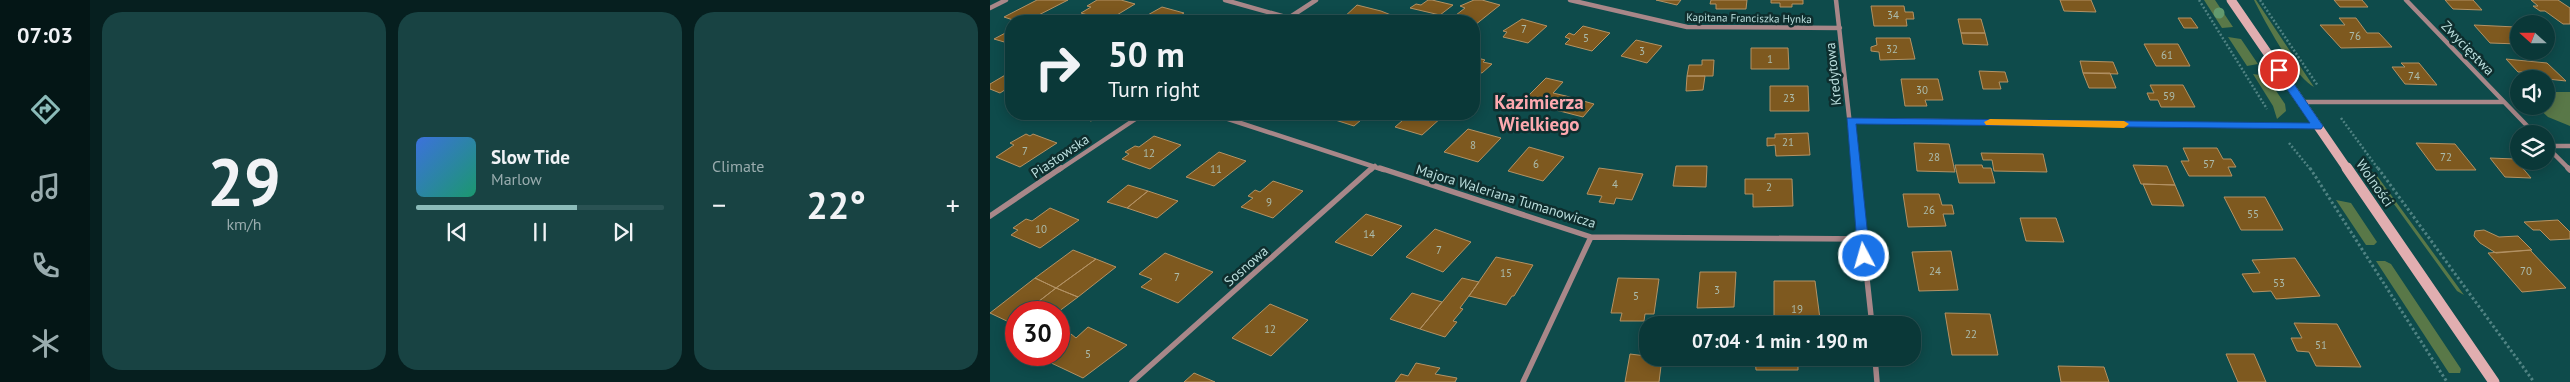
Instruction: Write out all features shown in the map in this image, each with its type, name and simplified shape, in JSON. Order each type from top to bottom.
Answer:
[{"type":"main road","name":"Wolności","points":[[2231,0],[2494,382]]},
{"type":"street","points":[[990,8],[1006,0]]},
{"type":"street","points":[[1225,0],[1278,15]]},
{"type":"street","points":[[1294,15],[1316,0]]},
{"type":"street","name":"Kapitana Franciszka Hynka","points":[[1570,0],[1687,27],[1840,28]]},
{"type":"street","name":"Kredytowa","points":[[1836,0],[1871,316]]},
{"type":"street","name":"Zwycięstwa","points":[[2406,0],[2526,125]]},
{"type":"street","points":[[2301,102],[2504,102]]},
{"type":"street","name":"Piastowska","points":[[990,216],[1134,120]]},
{"type":"street","name":"Majora Waleriana Tumanowicza","points":[[1232,120],[1591,237],[1863,239]]},
{"type":"street","points":[[1850,120],[2318,126]]},
{"type":"street","points":[[2555,146],[2570,146]]},
{"type":"street","points":[[2555,155],[2570,170]]},
{"type":"street","name":"Sosnowa","points":[[1132,382],[1375,166]]},
{"type":"street","points":[[1523,382],[1591,237]]},
{"type":"street","points":[[1876,366],[1878,382]]},
{"type":"path","points":[[2199,0],[2265,104],[2274,126],[2307,164],[2447,382]]},
{"type":"path","points":[[2260,0],[2322,92]]},
{"type":"path","points":[[2336,110],[2534,382]]},
{"type":"green space","points":[[2204,0],[2215,0],[2233,27],[2222,28]]},
{"type":"green space","points":[[2254,0],[2256,0],[2314,87],[2306,81],[2289,60]]},
{"type":"green space","points":[[2228,37],[2241,39],[2258,64],[2247,66]]},
{"type":"green space","points":[[2253,74],[2266,76],[2285,104],[2286,111],[2277,119],[2273,106]]},
{"type":"green space","points":[[2555,92],[2570,92],[2570,126],[2546,115],[2555,115]]},
{"type":"green space","points":[[2370,171],[2375,173],[2464,295],[2457,291]]},
{"type":"green space","points":[[2336,200],[2351,203],[2377,242],[2374,245],[2366,245]]},
{"type":"green space","points":[[2376,261],[2385,261],[2391,264],[2461,369],[2460,373],[2449,373]]},
{"type":"building","points":[[1037,0],[1068,0],[1039,15],[1008,15]]},
{"type":"building","points":[[1097,0],[1121,0],[1135,4],[1117,15],[1088,15],[1081,13],[1091,7],[1087,6]]},
{"type":"building","points":[[1428,0],[1453,5],[1440,15],[1410,8],[1416,4],[1421,5]]},
{"type":"building","points":[[1474,0],[1482,0],[1500,5],[1480,21],[1480,15],[1456,15],[1465,8],[1460,6]]},
{"type":"building","points":[[1656,0],[1681,0],[1677,5]]},
{"type":"building","points":[[1711,0],[1747,0],[1746,9],[1716,9],[1716,4],[1710,4]]},
{"type":"building","points":[[1771,0],[1803,0],[1803,4],[1792,4],[1792,7],[1780,7],[1780,3],[1771,3]]},
{"type":"building","points":[[2060,0],[2091,0],[2096,12],[2064,11]]},
{"type":"building","points":[[2334,0],[2362,0],[2368,7],[2340,7]]},
{"type":"building","points":[[2445,0],[2473,0],[2482,10],[2453,9]]},
{"type":"building","points":[[2531,0],[2558,0],[2570,8],[2570,24],[2563,24],[2555,18],[2555,15],[2540,11],[2533,6],[2538,6]]},
{"type":"building","points":[[1357,5],[1391,15],[1346,15]]},
{"type":"building","points":[[1871,6],[1904,6],[1905,12],[1913,12],[1914,19],[1906,19],[1907,26],[1874,26]]},
{"type":"building","points":[[1162,7],[1184,13],[1180,15],[1148,15]]},
{"type":"building","points":[[2178,18],[2191,18],[2198,28],[2184,28]]},
{"type":"building","points":[[2339,18],[2356,18],[2367,33],[2379,33],[2392,47],[2341,48],[2320,25],[2345,25]]},
{"type":"building","points":[[1522,19],[1547,26],[1528,43],[1503,37],[1507,32],[1503,31]]},
{"type":"building","points":[[1958,19],[1981,19],[1985,33],[1961,33]]},
{"type":"building","points":[[2474,25],[2510,27],[2510,44],[2490,43]]},
{"type":"building","points":[[1583,26],[1610,33],[1592,51],[1565,44],[1570,39],[1565,37],[1569,33],[1574,35]]},
{"type":"building","points":[[1005,33],[1005,42],[994,39]]},
{"type":"building","points":[[1961,33],[1985,33],[1988,45],[1963,44]]},
{"type":"building","points":[[1876,38],[1910,38],[1915,59],[1880,60],[1879,52],[1871,51],[1871,47],[1877,45]]},
{"type":"building","points":[[1636,40],[1662,46],[1647,63],[1621,56]]},
{"type":"building","points":[[2144,44],[2178,44],[2190,66],[2156,66]]},
{"type":"building","points":[[1751,48],[1788,48],[1789,69],[1751,69]]},
{"type":"building","points":[[1480,59],[1485,60],[1483,62],[1492,64],[1482,73],[1480,72]]},
{"type":"building","points":[[2506,59],[2547,63],[2554,70],[2516,70]]},
{"type":"building","points":[[1702,60],[1714,60],[1713,76],[1687,76],[1689,65],[1702,65]]},
{"type":"building","points":[[2080,61],[2113,62],[2118,74],[2083,73]]},
{"type":"building","points":[[2401,63],[2419,63],[2437,85],[2405,84],[2392,67],[2405,67]]},
{"type":"building","points":[[1979,71],[2005,72],[2008,82],[1999,82],[2001,89],[1983,89]]},
{"type":"building","points":[[2555,71],[2566,81],[2555,80]]},
{"type":"building","points":[[2083,73],[2110,73],[2116,88],[2089,88]]},
{"type":"building","points":[[1005,75],[1005,90],[1000,93],[990,89],[990,84]]},
{"type":"building","points":[[1687,76],[1705,76],[1703,90],[1686,91]]},
{"type":"building","points":[[1546,78],[1563,82],[1553,93],[1566,96],[1552,109],[1523,101]]},
{"type":"building","points":[[1901,79],[1938,79],[1943,100],[1925,100],[1927,106],[1905,106]]},
{"type":"building","points":[[2150,85],[2183,85],[2195,107],[2161,107],[2158,100],[2150,100],[2147,93],[2154,93]]},
{"type":"building","points":[[1770,86],[1808,86],[1809,111],[1770,111]]},
{"type":"building","points":[[1566,96],[1594,104],[1583,117],[1552,109]]},
{"type":"building","points":[[1335,120],[1361,120],[1354,126]]},
{"type":"building","points":[[1403,120],[1439,120],[1422,135],[1395,127]]},
{"type":"building","points":[[1468,129],[1501,138],[1478,162],[1444,152]]},
{"type":"building","points":[[1808,133],[1810,155],[1776,156],[1775,145],[1767,146],[1767,138],[1775,138],[1775,134]]},
{"type":"building","points":[[1026,134],[1030,136],[1033,134],[1057,143],[1020,167],[996,157],[1014,145],[1010,143]]},
{"type":"building","points":[[1154,136],[1181,145],[1150,169],[1122,159],[1129,154],[1125,152],[1135,146],[1139,147]]},
{"type":"building","points":[[1914,143],[1949,144],[1955,172],[1917,171]]},
{"type":"building","points":[[2416,143],[2455,144],[2476,170],[2436,170]]},
{"type":"building","points":[[1529,147],[1564,157],[1543,181],[1508,171]]},
{"type":"building","points":[[2183,148],[2217,148],[2223,159],[2231,159],[2236,167],[2228,167],[2232,176],[2189,176],[2181,161],[2189,161]]},
{"type":"building","points":[[1219,152],[1246,161],[1214,186],[1186,177]]},
{"type":"building","points":[[1981,153],[2043,154],[2047,172],[1994,171],[1992,160],[1983,160]]},
{"type":"building","points":[[2490,158],[2510,159],[2510,170],[2524,170],[2531,178],[2505,177]]},
{"type":"building","points":[[1955,165],[1982,165],[1983,168],[1991,168],[1995,183],[1959,183]]},
{"type":"building","points":[[2133,165],[2167,166],[2175,185],[2141,184]]},
{"type":"building","points":[[1676,166],[1707,166],[1706,187],[1673,186]]},
{"type":"building","points":[[1599,168],[1643,174],[1632,200],[1616,198],[1614,204],[1599,202],[1602,196],[1587,194]]},
{"type":"building","points":[[1745,179],[1792,179],[1793,206],[1753,207],[1753,194],[1745,194]]},
{"type":"building","points":[[1273,181],[1303,191],[1273,218],[1241,207],[1253,198],[1248,196],[1255,190],[1260,192]]},
{"type":"building","points":[[2143,184],[2175,185],[2184,206],[2152,205]]},
{"type":"building","points":[[1128,185],[1148,191],[1127,208],[1107,202]]},
{"type":"building","points":[[1148,191],[1178,201],[1157,218],[1127,208]]},
{"type":"building","points":[[1903,194],[1939,194],[1942,205],[1952,205],[1954,214],[1943,214],[1946,226],[1908,227]]},
{"type":"building","points":[[2224,197],[2265,197],[2283,230],[2241,230]]},
{"type":"building","points":[[1050,208],[1079,220],[1040,248],[1011,235],[1018,230],[1013,228],[1026,219],[1032,221]]},
{"type":"building","points":[[1366,214],[1402,226],[1372,256],[1335,242]]},
{"type":"building","points":[[2020,218],[2056,218],[2064,242],[2026,241]]},
{"type":"building","points":[[2558,220],[2570,232],[2570,239],[2550,240],[2540,230],[2533,230],[2524,222]]},
{"type":"building","points":[[1435,229],[1471,242],[1443,272],[1406,257]]},
{"type":"building","points":[[2484,230],[2499,237],[2518,236],[2532,250],[2496,253],[2480,243],[2474,236],[2475,231]]},
{"type":"building","points":[[1073,250],[1096,259],[1056,288],[1035,278]]},
{"type":"building","points":[[2530,250],[2566,288],[2522,292],[2488,253]]},
{"type":"building","points":[[1951,251],[1958,290],[1919,291],[1912,252]]},
{"type":"building","points":[[1165,253],[1213,272],[1178,303],[1141,287],[1152,279],[1139,274]]},
{"type":"building","points":[[1496,257],[1533,265],[1514,296],[1506,305],[1469,296]]},
{"type":"building","points":[[2295,258],[2320,296],[2276,299],[2271,291],[2253,292],[2242,274],[2260,273],[2252,260]]},
{"type":"building","points":[[1096,259],[1116,267],[1078,297],[1056,288]]},
{"type":"building","points":[[1700,272],[1736,272],[1734,307],[1697,308]]},
{"type":"building","points":[[1035,278],[1056,288],[1039,301],[1005,301]]},
{"type":"building","points":[[1462,278],[1479,282],[1460,308],[1463,309],[1453,321],[1457,322],[1445,337],[1420,329]]},
{"type":"building","points":[[1618,278],[1659,279],[1654,314],[1639,316],[1639,321],[1620,321],[1622,313],[1611,313]]},
{"type":"building","points":[[1774,281],[1815,281],[1820,316],[1774,316]]},
{"type":"building","points":[[1056,288],[1078,297],[1070,303],[1070,301],[1039,301]]},
{"type":"building","points":[[1412,293],[1442,302],[1420,329],[1390,319]]},
{"type":"building","points":[[1005,301],[1005,320],[990,313]]},
{"type":"building","points":[[1270,304],[1308,320],[1271,356],[1232,338]]},
{"type":"building","points":[[1945,313],[1990,314],[1998,355],[1952,355]]},
{"type":"building","points":[[2294,323],[2337,324],[2361,367],[2316,366],[2309,352],[2297,351],[2291,338],[2302,338]]},
{"type":"building","points":[[1088,327],[1127,345],[1083,378],[1058,366],[1070,366],[1070,335],[1076,338]]},
{"type":"building","points":[[1630,354],[1639,355],[1639,366],[1661,366],[1659,382],[1625,382]]},
{"type":"building","points":[[2226,354],[2254,354],[2266,382],[2238,382]]},
{"type":"building","points":[[1416,363],[1440,368],[1435,374],[1457,378],[1455,382],[1395,382],[1401,374],[1408,376]]},
{"type":"building","points":[[1756,366],[1798,366],[1798,370],[1756,370]]},
{"type":"building","points":[[2058,366],[2104,367],[2109,382],[2061,382]]},
{"type":"building","points":[[1194,373],[1215,382],[1184,382]]},
{"type":"slow traffic","points":[[1990,122],[2124,124]]},
{"type":"district","name":"Kazimierza Wielkiego","points":[[1539,113]]},
{"type":"route","points":[[1864,256],[1850,120],[2318,126],[2279,70]]}]
